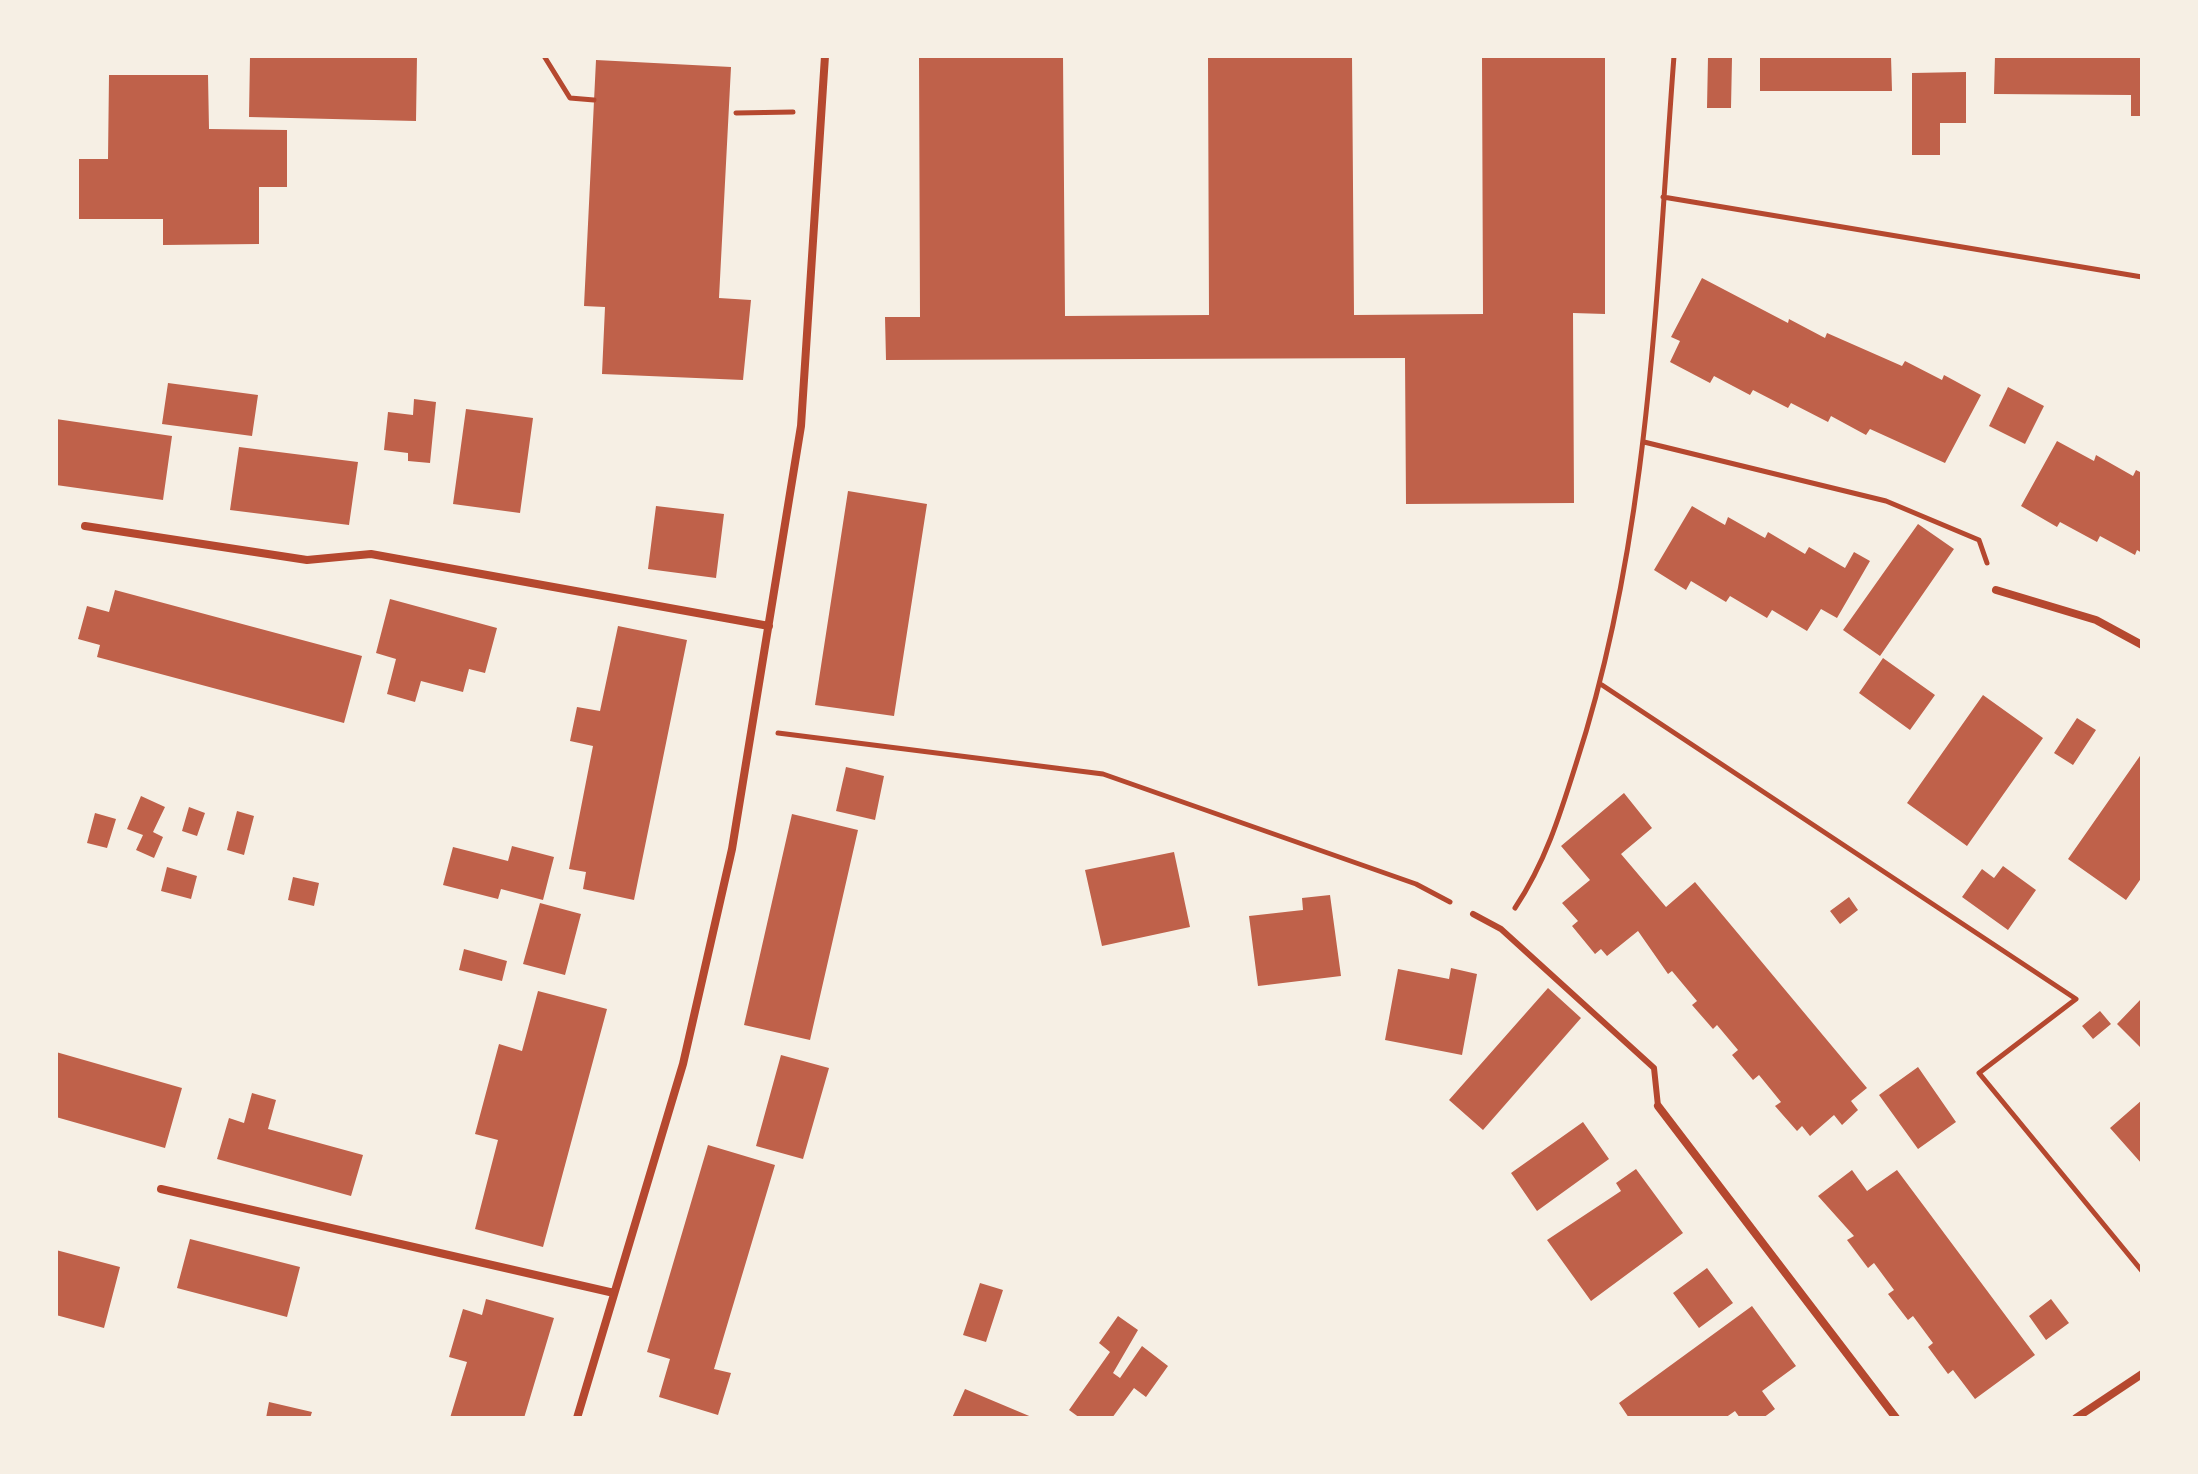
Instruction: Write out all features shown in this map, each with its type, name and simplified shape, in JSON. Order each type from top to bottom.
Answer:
[{"type":"street","points":[[577,1418],[683,1064],[732,849],[801,426],[825,56]]},
{"type":"street","points":[[85,526],[307,560],[371,554],[769,626]]},
{"type":"street","points":[[1996,590],[2096,620],[2142,645]]},
{"type":"street","points":[[1658,1106],[1896,1418]]},
{"type":"street","points":[[161,1189],[614,1293]]},
{"type":"street","points":[[2076,1418],[2142,1374]]},
{"type":"lane","points":[[1473,914],[1501,929],[1654,1068],[1658,1106]]},
{"type":"path","points":[[544,56],[570,98],[594,100]]},
{"type":"path","points":[[1501,929],[1549,848],[1602,685],[1644,442],[1674,56]]},
{"type":"path","points":[[736,113],[822,112]]},
{"type":"path","points":[[1663,197],[2142,277]]},
{"type":"path","points":[[1644,442],[1886,501],[1979,540],[1996,590]]},
{"type":"path","points":[[1602,685],[2076,999],[1979,1073],[2142,1271]]},
{"type":"path","points":[[753,730],[856,740],[1103,774],[1416,884],[1473,914]]},
{"type":"building","points":[[250,56],[417,56],[416,121],[249,117]]},
{"type":"building","points":[[919,56],[1063,56],[1065,316],[1209,315],[1208,56],[1352,56],[1354,315],[1483,314],[1482,56],[1605,56],[1605,314],[1573,313],[1574,503],[1406,504],[1405,358],[886,360],[885,317],[920,317]]},
{"type":"building","points":[[1760,56],[1891,56],[1892,91],[1760,91]]},
{"type":"building","points":[[1995,56],[2142,56],[2142,116],[2131,116],[2131,95],[1994,94]]},
{"type":"building","points":[[1708,57],[1732,58],[1731,108],[1707,108]]},
{"type":"building","points":[[596,60],[731,67],[719,298],[751,300],[743,380],[602,374],[605,307],[584,306]]},
{"type":"building","points":[[1966,72],[1966,123],[1940,123],[1940,155],[1912,155],[1912,73]]},
{"type":"building","points":[[109,75],[208,75],[209,129],[287,130],[287,187],[259,187],[259,244],[163,245],[163,219],[79,219],[79,159],[108,159]]},
{"type":"building","points":[[1702,278],[1788,323],[1789,319],[1825,338],[1827,333],[1902,366],[1905,361],[1942,380],[1944,375],[1981,395],[1945,463],[1870,429],[1866,435],[1831,416],[1828,422],[1791,403],[1788,408],[1753,390],[1750,395],[1714,376],[1710,383],[1670,362],[1680,341],[1671,337]]},
{"type":"building","points":[[168,383],[258,395],[252,436],[162,424]]},
{"type":"building","points":[[2008,387],[2044,406],[2025,444],[1989,426]]},
{"type":"building","points":[[414,399],[436,402],[430,463],[408,461],[408,453],[384,450],[388,412],[413,415]]},
{"type":"building","points":[[466,409],[533,418],[520,513],[453,504]]},
{"type":"building","points":[[56,419],[172,436],[163,500],[56,485]]},
{"type":"building","points":[[2057,441],[2094,461],[2096,455],[2133,476],[2136,470],[2142,473],[2142,553],[2137,550],[2135,555],[2100,536],[2097,542],[2060,522],[2057,527],[2021,506]]},
{"type":"building","points":[[239,447],[358,462],[349,525],[230,510]]},
{"type":"building","points":[[848,491],[927,504],[894,716],[815,705]]},
{"type":"building","points":[[656,506],[724,514],[716,578],[648,569]]},
{"type":"building","points":[[1692,506],[1725,525],[1728,517],[1765,538],[1768,532],[1805,554],[1809,547],[1845,568],[1854,552],[1870,561],[1837,618],[1821,609],[1807,631],[1772,610],[1767,618],[1730,596],[1726,602],[1691,581],[1686,590],[1654,570]]},
{"type":"building","points":[[1918,524],[1954,549],[1880,656],[1843,630]]},
{"type":"building","points":[[115,590],[362,656],[344,723],[97,657],[100,645],[78,639],[87,606],[109,612]]},
{"type":"building","points":[[390,599],[497,628],[485,673],[469,669],[463,692],[421,681],[415,702],[387,694],[396,659],[376,653]]},
{"type":"building","points":[[618,626],[687,640],[634,900],[583,889],[586,872],[569,869],[593,746],[570,741],[577,707],[600,711]]},
{"type":"building","points":[[1883,658],[1935,695],[1910,730],[1859,693]]},
{"type":"building","points":[[1983,695],[2043,738],[1967,846],[1907,803]]},
{"type":"building","points":[[2077,718],[2096,730],[2073,765],[2054,753]]},
{"type":"building","points":[[2142,753],[2142,877],[2126,900],[2068,859]]},
{"type":"building","points":[[846,767],[884,776],[875,820],[836,811]]},
{"type":"building","points":[[1624,793],[1652,828],[1621,854],[1666,907],[1695,882],[1867,1088],[1851,1101],[1858,1110],[1842,1125],[1834,1115],[1810,1136],[1802,1126],[1797,1131],[1775,1106],[1781,1102],[1759,1075],[1753,1080],[1732,1055],[1738,1050],[1717,1025],[1713,1029],[1692,1005],[1697,1001],[1672,971],[1668,974],[1638,931],[1607,956],[1601,949],[1595,954],[1572,926],[1578,921],[1562,903],[1590,880],[1561,846]]},
{"type":"building","points":[[141,796],[165,807],[153,832],[163,837],[154,858],[136,850],[143,835],[127,829]]},
{"type":"building","points":[[189,807],[205,813],[197,836],[182,831]]},
{"type":"building","points":[[237,811],[254,816],[244,855],[227,850]]},
{"type":"building","points":[[95,813],[116,819],[107,848],[87,843]]},
{"type":"building","points":[[792,814],[858,830],[810,1040],[744,1025]]},
{"type":"building","points":[[512,846],[554,857],[543,900],[501,889],[498,899],[443,885],[453,847],[508,861]]},
{"type":"building","points":[[1174,852],[1190,927],[1102,946],[1085,870]]},
{"type":"building","points":[[2003,866],[2036,890],[2008,930],[1962,897],[1982,869],[1994,878]]},
{"type":"building","points":[[167,867],[197,876],[191,899],[161,891]]},
{"type":"building","points":[[293,877],[319,883],[314,906],[288,900]]},
{"type":"building","points":[[1330,895],[1341,976],[1258,986],[1249,916],[1303,910],[1302,898]]},
{"type":"building","points":[[1849,897],[1858,910],[1840,924],[1830,911]]},
{"type":"building","points":[[540,903],[581,914],[565,975],[523,964]]},
{"type":"building","points":[[464,949],[507,961],[502,981],[459,970]]},
{"type":"building","points":[[1451,968],[1477,974],[1462,1055],[1385,1040],[1398,969],[1449,979]]},
{"type":"building","points":[[1548,988],[1581,1018],[1483,1130],[1449,1100]]},
{"type":"building","points":[[538,991],[607,1009],[543,1247],[475,1229],[498,1140],[475,1134],[499,1044],[522,1051]]},
{"type":"building","points":[[2142,998],[2142,1045],[2140,1047],[2117,1024]]},
{"type":"building","points":[[2100,1011],[2111,1024],[2093,1039],[2082,1026]]},
{"type":"building","points":[[56,1052],[182,1088],[165,1148],[56,1117]]},
{"type":"building","points":[[781,1055],[829,1068],[803,1159],[756,1146]]},
{"type":"building","points":[[1918,1067],[1956,1122],[1918,1149],[1879,1095]]},
{"type":"building","points":[[252,1093],[276,1100],[268,1129],[363,1155],[351,1196],[217,1159],[229,1118],[244,1123]]},
{"type":"building","points":[[2142,1100],[2142,1164],[2110,1128]]},
{"type":"building","points":[[1583,1122],[1609,1159],[1537,1211],[1511,1173]]},
{"type":"building","points":[[708,1145],[775,1165],[714,1369],[731,1373],[718,1415],[659,1397],[670,1359],[647,1352]]},
{"type":"building","points":[[1636,1169],[1683,1233],[1591,1301],[1547,1240],[1621,1191],[1616,1183]]},
{"type":"building","points":[[1852,1170],[1867,1191],[1897,1170],[2035,1355],[1975,1399],[1953,1370],[1948,1374],[1928,1347],[1933,1343],[1913,1316],[1908,1320],[1888,1294],[1894,1290],[1874,1263],[1868,1268],[1847,1240],[1854,1236],[1818,1196]]},
{"type":"building","points":[[190,1239],[300,1267],[287,1317],[177,1288]]},
{"type":"building","points":[[56,1250],[120,1267],[104,1328],[56,1315]]},
{"type":"building","points":[[1707,1268],[1733,1303],[1699,1328],[1673,1293]]},
{"type":"building","points":[[980,1283],[1003,1290],[986,1342],[963,1335]]},
{"type":"building","points":[[486,1299],[554,1318],[524,1418],[450,1418],[467,1362],[449,1357],[463,1309],[482,1315]]},
{"type":"building","points":[[2051,1299],[2069,1323],[2046,1340],[2029,1316]]},
{"type":"building","points":[[1752,1306],[1796,1366],[1762,1391],[1775,1409],[1763,1418],[1740,1418],[1735,1411],[1725,1418],[1629,1418],[1619,1403]]},
{"type":"building","points":[[1118,1316],[1138,1330],[1113,1373],[1120,1378],[1142,1346],[1168,1366],[1146,1397],[1134,1388],[1112,1418],[1080,1418],[1069,1410],[1110,1352],[1099,1343]]},
{"type":"building","points":[[965,1389],[1034,1418],[952,1418]]},
{"type":"building","points":[[269,1402],[312,1412],[310,1418],[266,1418]]}]
